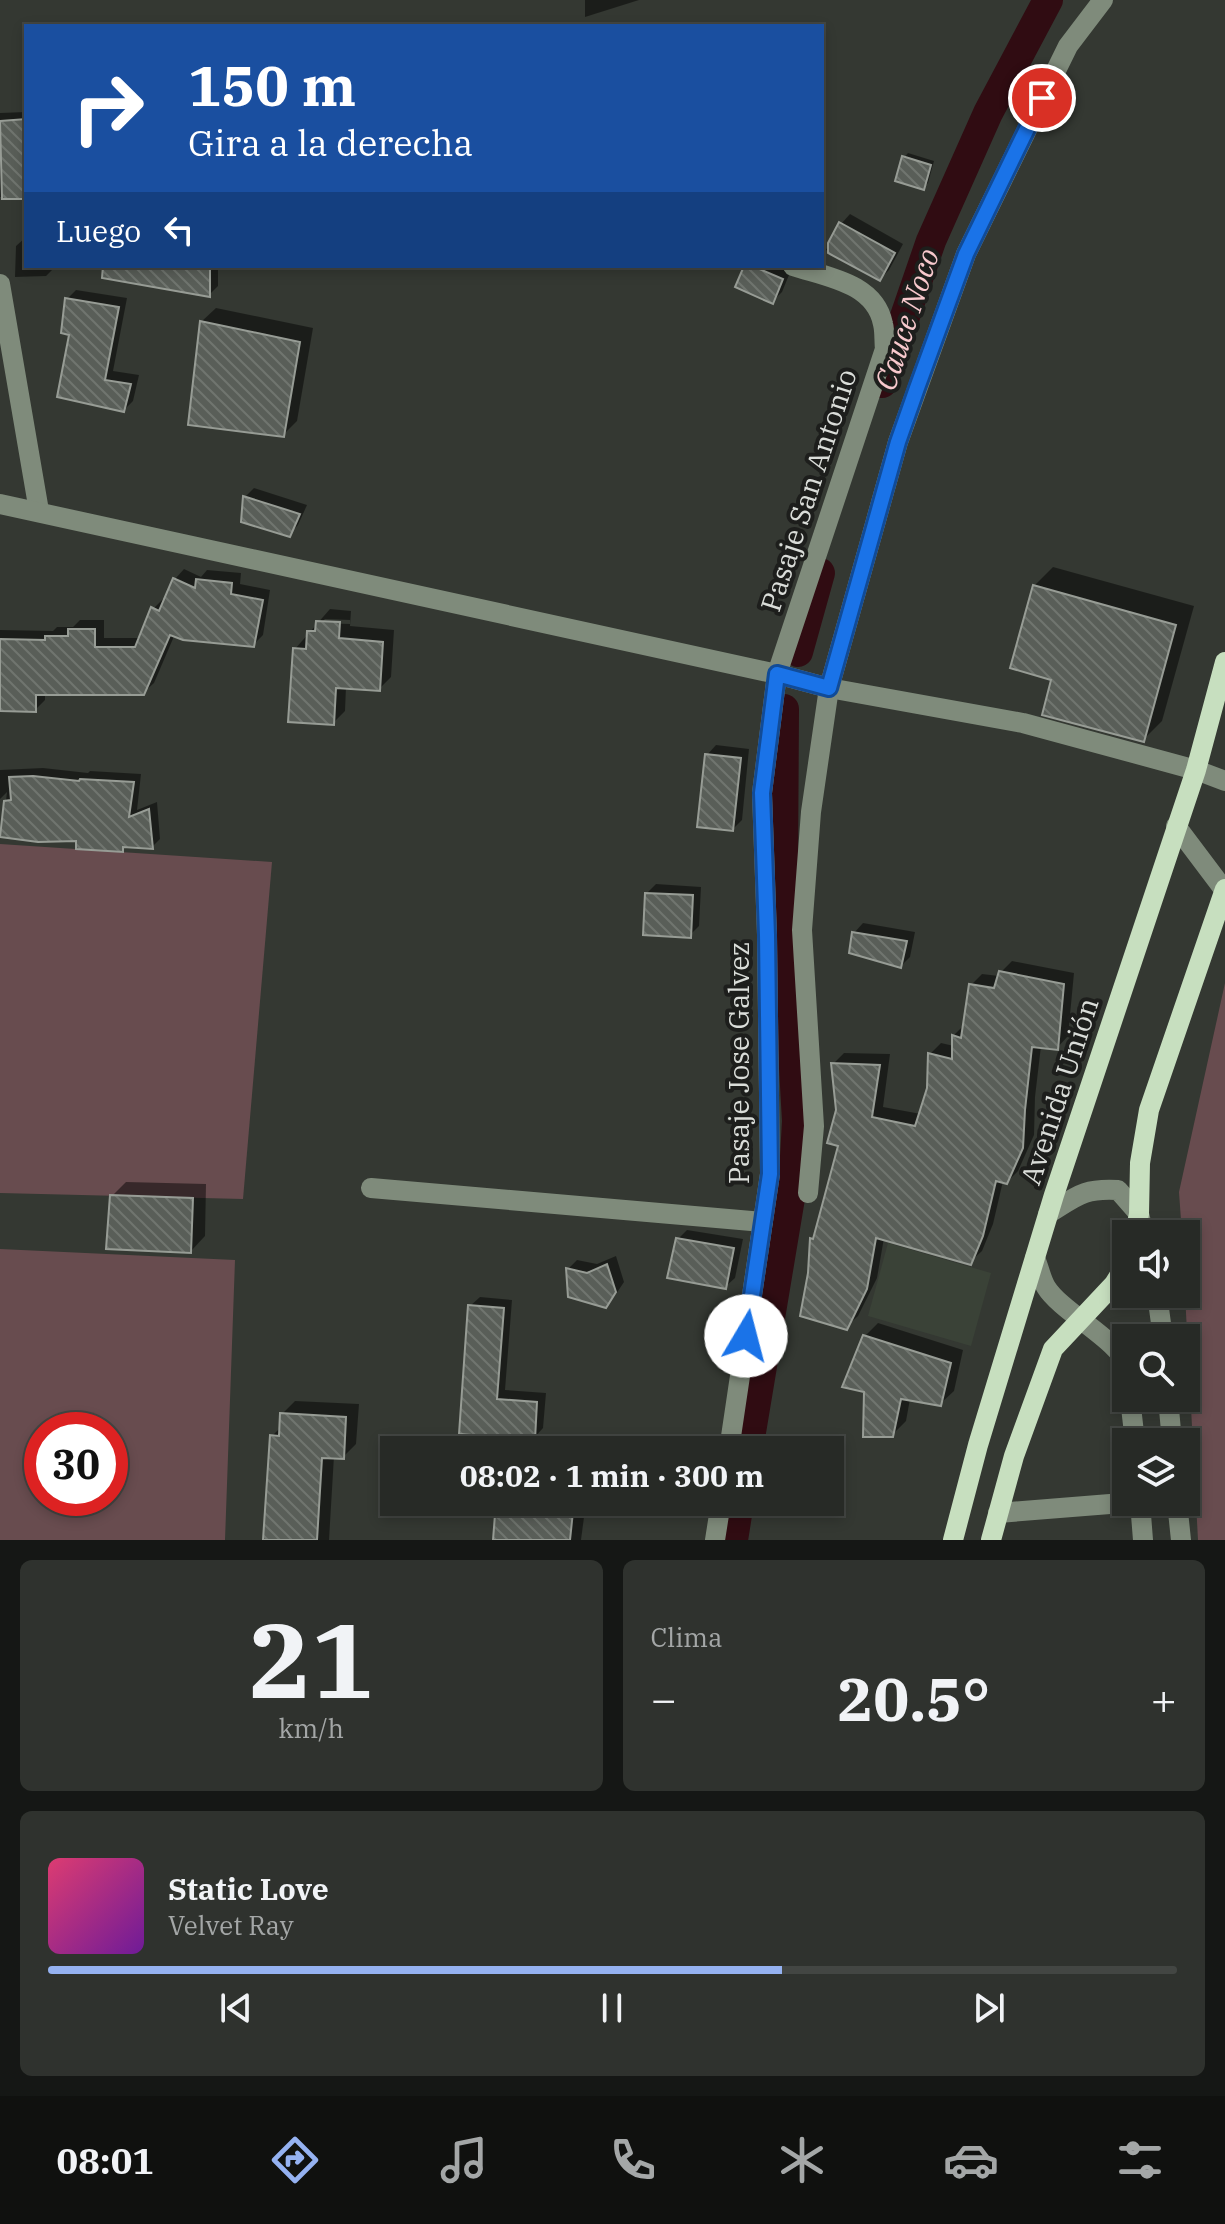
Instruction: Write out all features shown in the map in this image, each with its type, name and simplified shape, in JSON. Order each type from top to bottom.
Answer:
[{"type":"main road","name":"Avenida Unión","points":[[953,1540],[978,1445],[1048,1214],[1196,770],[1225,662]]},
{"type":"main road","points":[[1139,1220],[1140,1163],[1149,1110],[1225,890]]},
{"type":"main road","points":[[991,1540],[1014,1456],[1053,1349],[1112,1286]]},
{"type":"street","points":[[808,1193],[814,1126],[802,930],[811,812],[829,688],[898,442],[966,254],[1068,46],[1103,0]]},
{"type":"street","name":"Pasaje San Antonio","points":[[777,674],[885,349],[883,323],[874,302],[854,285],[799,268]]},
{"type":"street","points":[[0,284],[39,511]]},
{"type":"street","points":[[0,504],[829,688],[1023,723],[1196,770],[1225,781]]},
{"type":"street","name":"Pasaje Jose Galvez","points":[[731,1436],[770,1174],[762,793],[777,674]]},
{"type":"street","points":[[1176,826],[1225,890]]},
{"type":"street","points":[[371,1188],[763,1222]]},
{"type":"street","points":[[1048,1214],[1093,1189],[1118,1190],[1135,1220]]},
{"type":"street","points":[[1035,1258],[1047,1289],[1079,1320],[1112,1345]]},
{"type":"street","points":[[998,1513],[1112,1504]]},
{"type":"street","points":[[715,1540],[719,1516]]},
{"type":"street","points":[[1139,1516],[1143,1540]]},
{"type":"street","points":[[1178,1516],[1181,1540]]},
{"type":"shaded area","points":[[0,844],[272,862],[243,1199],[0,1193]]},
{"type":"shaded area","points":[[1225,983],[1225,1540],[1198,1540],[1200,1428],[1192,1428],[1191,1412],[1200,1412],[1200,1324],[1187,1324],[1186,1308],[1200,1308],[1200,1220],[1181,1220],[1179,1192]]},
{"type":"shaded area","points":[[888,1243],[991,1273],[971,1346],[868,1316]]},
{"type":"shaded area","points":[[0,1249],[235,1260],[225,1540],[0,1540]]},
{"type":"building","points":[[24,119],[24,199],[2,199],[0,121]]},
{"type":"building","points":[[902,156],[931,165],[924,190],[895,181]]},
{"type":"building","points":[[839,222],[895,253],[880,281],[828,253],[828,243]]},
{"type":"building","points":[[103,268],[210,268],[210,297],[102,278]]},
{"type":"building","points":[[743,268],[757,268],[783,279],[773,304],[735,287]]},
{"type":"building","points":[[65,298],[119,307],[105,380],[131,384],[124,412],[57,397],[69,335],[61,333]]},
{"type":"building","points":[[200,321],[300,342],[284,437],[188,425]]},
{"type":"building","points":[[243,496],[300,514],[290,537],[241,522]]},
{"type":"building","points":[[173,578],[195,588],[196,579],[232,583],[231,594],[263,600],[254,647],[183,640],[170,635],[144,695],[36,695],[36,712],[0,711],[0,639],[45,640],[45,636],[68,636],[68,629],[95,629],[95,647],[135,647],[151,607],[159,611]]},
{"type":"building","points":[[1033,585],[1176,625],[1144,742],[1042,715],[1051,680],[1010,668]]},
{"type":"building","points":[[316,621],[340,622],[339,638],[383,642],[380,691],[336,688],[334,725],[288,722],[293,648],[306,649],[307,631],[315,631]]},
{"type":"building","points":[[705,754],[741,758],[733,831],[697,827]]},
{"type":"building","points":[[9,777],[134,782],[129,817],[149,809],[153,849],[123,847],[123,852],[76,849],[76,841],[38,842],[0,837],[4,801],[11,800]]},
{"type":"building","points":[[645,893],[693,895],[691,938],[643,935]]},
{"type":"building","points":[[852,932],[907,941],[901,968],[849,953]]},
{"type":"building","points":[[999,971],[1064,984],[1058,1050],[1032,1047],[1023,1148],[1007,1184],[996,1181],[983,1236],[971,1265],[876,1238],[867,1289],[847,1330],[800,1316],[808,1273],[810,1238],[813,1239],[838,1146],[827,1143],[836,1110],[831,1063],[880,1065],[872,1117],[915,1126],[927,1088],[928,1053],[952,1059],[952,1035],[961,1038],[969,984],[994,988]]},
{"type":"building","points":[[110,1195],[193,1198],[191,1253],[106,1249]]},
{"type":"building","points":[[676,1238],[734,1248],[726,1289],[667,1278]]},
{"type":"building","points":[[607,1264],[616,1292],[606,1308],[568,1297],[566,1268],[587,1273]]},
{"type":"building","points":[[468,1305],[504,1308],[497,1399],[537,1402],[535,1436],[459,1434]]},
{"type":"building","points":[[863,1335],[951,1363],[941,1406],[901,1399],[893,1437],[863,1437],[864,1392],[842,1387]]},
{"type":"building","points":[[280,1413],[346,1417],[344,1459],[322,1458],[317,1540],[263,1540],[270,1435],[279,1436]]},
{"type":"building","points":[[495,1516],[573,1516],[570,1540],[493,1540]]},
{"type":"waterway","name":"Cauce Noco","points":[[882,383],[931,241],[988,113],[1048,0]]},
{"type":"waterway","name":"Cauce Noco","points":[[798,652],[820,573]]},
{"type":"waterway","name":"Cauce Noco","points":[[750,1436],[794,1174],[797,1121],[783,871],[784,709]]},
{"type":"waterway","name":"Cauce Noco","points":[[733,1540],[737,1516]]},
{"type":"route","points":[[746,1336],[770,1174],[762,793],[777,674],[829,688],[898,442],[917,388],[966,254],[1042,98]]}]
